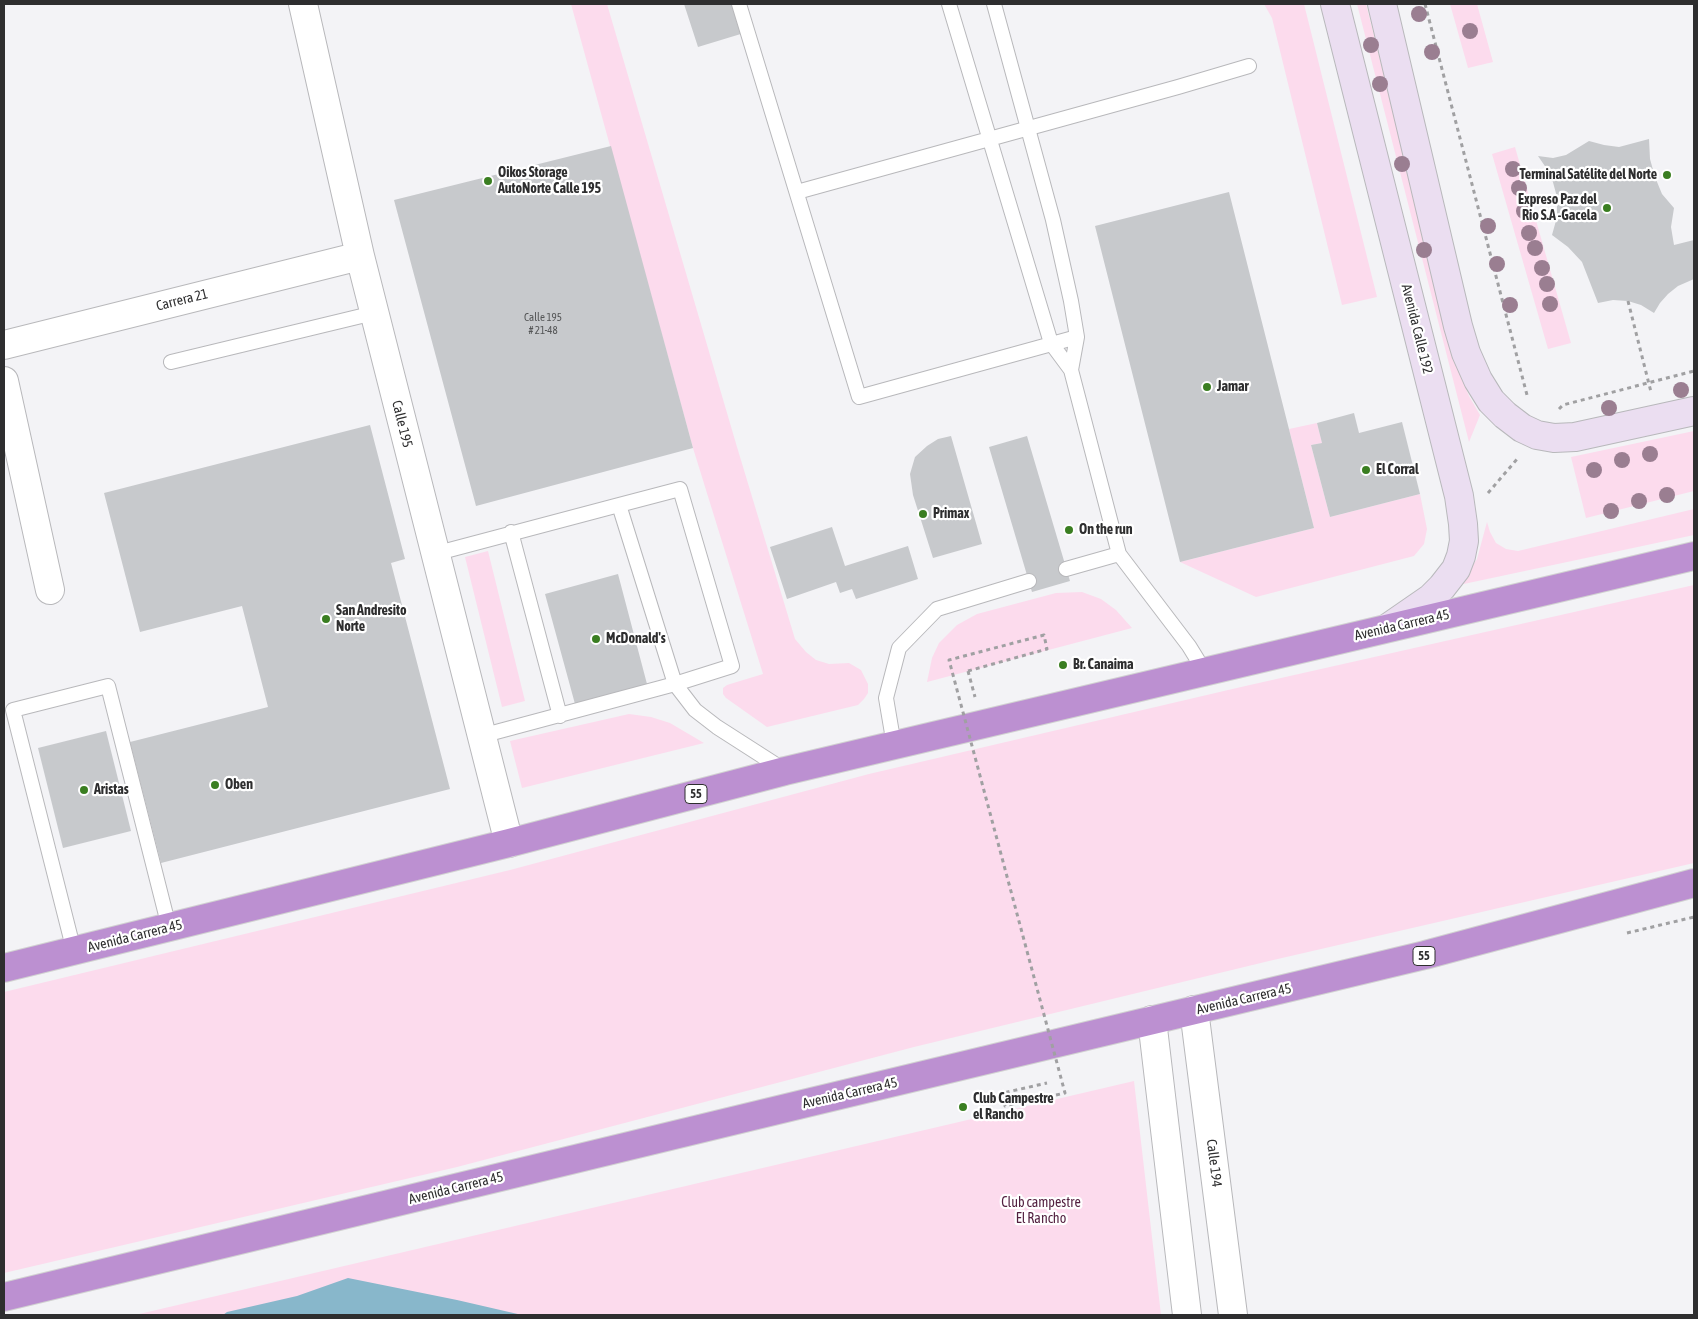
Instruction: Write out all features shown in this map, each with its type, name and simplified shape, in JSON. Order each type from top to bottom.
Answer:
[{"type":"highway","name":"Avenida Carrera 45","points":[[4,968],[509,843],[785,771],[1694,556]]},
{"type":"highway","name":"Avenida Carrera 45","points":[[4,1297],[1425,955],[1694,883]]},
{"type":"main road","name":"Avenida Calle 192","points":[[1336,4],[1459,496],[1463,524],[1464,541],[1456,569],[1431,598],[1389,628]]},
{"type":"main road","points":[[1382,4],[1458,326],[1466,353],[1478,380],[1491,401],[1505,416],[1522,428],[1537,435],[1554,438],[1575,437],[1694,411]]},
{"type":"street","name":"Calle 195","points":[[304,4],[360,256],[434,554],[509,843]]},
{"type":"street","name":"Carrera 21","points":[[4,345],[360,256]]},
{"type":"street","points":[[4,381],[50,590]]},
{"type":"street","name":"Calle 194","points":[[1194,1010],[1233,1315]]},
{"type":"street","points":[[1152,1020],[1187,1315]]},
{"type":"lane","points":[[739,4],[859,397],[1077,337]]},
{"type":"lane","points":[[950,4],[1051,343],[1071,370],[1119,554],[1189,646],[1206,672]]},
{"type":"lane","points":[[994,4],[1053,220],[1077,337],[1071,370]]},
{"type":"lane","points":[[797,192],[1249,66]]},
{"type":"lane","points":[[171,362],[374,313]]},
{"type":"lane","points":[[434,554],[511,532],[680,489],[732,666],[675,684],[481,736]]},
{"type":"lane","points":[[619,505],[675,684],[695,710],[717,728],[785,771]]},
{"type":"lane","points":[[511,532],[560,716]]},
{"type":"lane","points":[[1066,569],[1119,554]]},
{"type":"lane","points":[[894,745],[886,698],[899,648],[937,609],[1029,581]]},
{"type":"lane","points":[[74,951],[13,710],[108,686],[169,927]]},
{"type":"path","points":[[1425,4],[1537,435]]},
{"type":"path","points":[[1628,301],[1658,419]]},
{"type":"path","points":[[1563,405],[1694,371]]},
{"type":"path","points":[[1482,500],[1519,457]]},
{"type":"path","points":[[968,671],[1047,649],[1044,635],[949,660],[1065,1093],[1006,1106],[1003,1093],[1047,1083]]},
{"type":"green space","points":[[571,4],[607,4],[795,639],[816,660],[829,664],[849,663],[861,670],[868,684],[868,693],[858,705],[767,727],[723,694],[723,688],[727,685],[763,674],[693,448]]},
{"type":"green space","points":[[1264,4],[1304,4],[1377,297],[1342,305],[1272,18]]},
{"type":"green space","points":[[1357,4],[1366,4],[1460,374],[1469,396],[1480,415],[1469,442]]},
{"type":"green space","points":[[1450,4],[1477,4],[1493,62],[1468,68]]},
{"type":"green space","points":[[1515,147],[1571,343],[1548,349],[1492,154]]},
{"type":"green space","points":[[1317,423],[1322,443],[1311,445],[1330,517],[1420,494],[1427,529],[1424,544],[1414,556],[1256,597],[1180,562],[1314,528],[1289,429]]},
{"type":"green space","points":[[1694,431],[1694,491],[1586,518],[1571,457]]},
{"type":"green space","points":[[1694,509],[1694,535],[1459,585],[1477,559],[1487,522],[1496,543],[1506,549],[1518,551]]},
{"type":"green space","points":[[488,551],[525,701],[502,707],[465,557]]},
{"type":"green space","points":[[1694,585],[1694,863],[1269,961],[914,1047],[457,1167],[4,1273],[4,992],[510,870],[869,774],[1241,687]]},
{"type":"green space","points":[[1082,592],[1101,599],[1116,610],[1132,628],[927,682],[932,658],[939,643],[957,625],[977,614],[1056,593]]},
{"type":"green space","points":[[629,714],[651,717],[670,723],[704,743],[522,788],[510,741]]},
{"type":"green space","name":"Club campestre El Rancho","points":[[1134,1081],[1161,1315],[135,1315]]},
{"type":"water","points":[[348,1278],[522,1315],[223,1315],[227,1312],[297,1296]]},
{"type":"building","points":[[684,4],[735,4],[744,33],[698,47]]},
{"type":"building","points":[[1649,139],[1650,159],[1655,177],[1662,194],[1674,208],[1671,227],[1674,245],[1694,240],[1694,279],[1678,286],[1668,294],[1654,313],[1641,305],[1628,301],[1613,300],[1598,303],[1582,262],[1568,247],[1552,235],[1557,217],[1557,197],[1551,175],[1538,156],[1553,158],[1566,155],[1589,141],[1619,147]]},
{"type":"building","points":[[611,146],[693,448],[476,506],[394,200]]},
{"type":"building","name":"Jamar","points":[[1229,192],[1314,528],[1180,562],[1095,226]]},
{"type":"building","name":"El Corral","points":[[1354,413],[1359,433],[1402,422],[1420,494],[1330,517],[1311,445],[1322,443],[1317,423]]},
{"type":"building","name":"San Andresito Norte","points":[[370,425],[405,559],[391,563],[450,789],[161,863],[130,742],[268,707],[242,606],[140,632],[104,493]]},
{"type":"building","points":[[951,436],[982,544],[933,558],[913,495],[910,474],[915,457],[938,439]]},
{"type":"building","points":[[1027,436],[1070,581],[1032,592],[989,447]]},
{"type":"building","points":[[832,527],[845,566],[908,546],[918,579],[856,599],[852,589],[840,593],[836,582],[787,599],[770,547]]},
{"type":"building","name":"McDonald's","points":[[618,574],[647,684],[575,704],[545,594]]},
{"type":"building","name":"Aristas","points":[[106,731],[131,831],[63,848],[38,748]]},
{"type":"place","name":"Terminal Satélite del Norte","points":[[1667,175]]},
{"type":"place","name":"Oikos Storage AutoNorte Calle 195","points":[[488,181]]},
{"type":"place","name":"Expreso Paz del Rio S.A -Gacela","points":[[1607,208]]},
{"type":"place","name":"Jamar","points":[[1207,387]]},
{"type":"place","name":"El Corral","points":[[1366,470]]},
{"type":"place","name":"Primax","points":[[923,514]]},
{"type":"place","name":"On the run","points":[[1069,530]]},
{"type":"place","name":"San Andresito Norte","points":[[326,619]]},
{"type":"place","name":"McDonald's","points":[[596,639]]},
{"type":"place","name":"Br. Canaima","points":[[1063,665]]},
{"type":"place","name":"Oben","points":[[215,785]]},
{"type":"place","name":"Aristas","points":[[84,790]]},
{"type":"place","name":"Club Campestre el Rancho","points":[[963,1107]]}]
